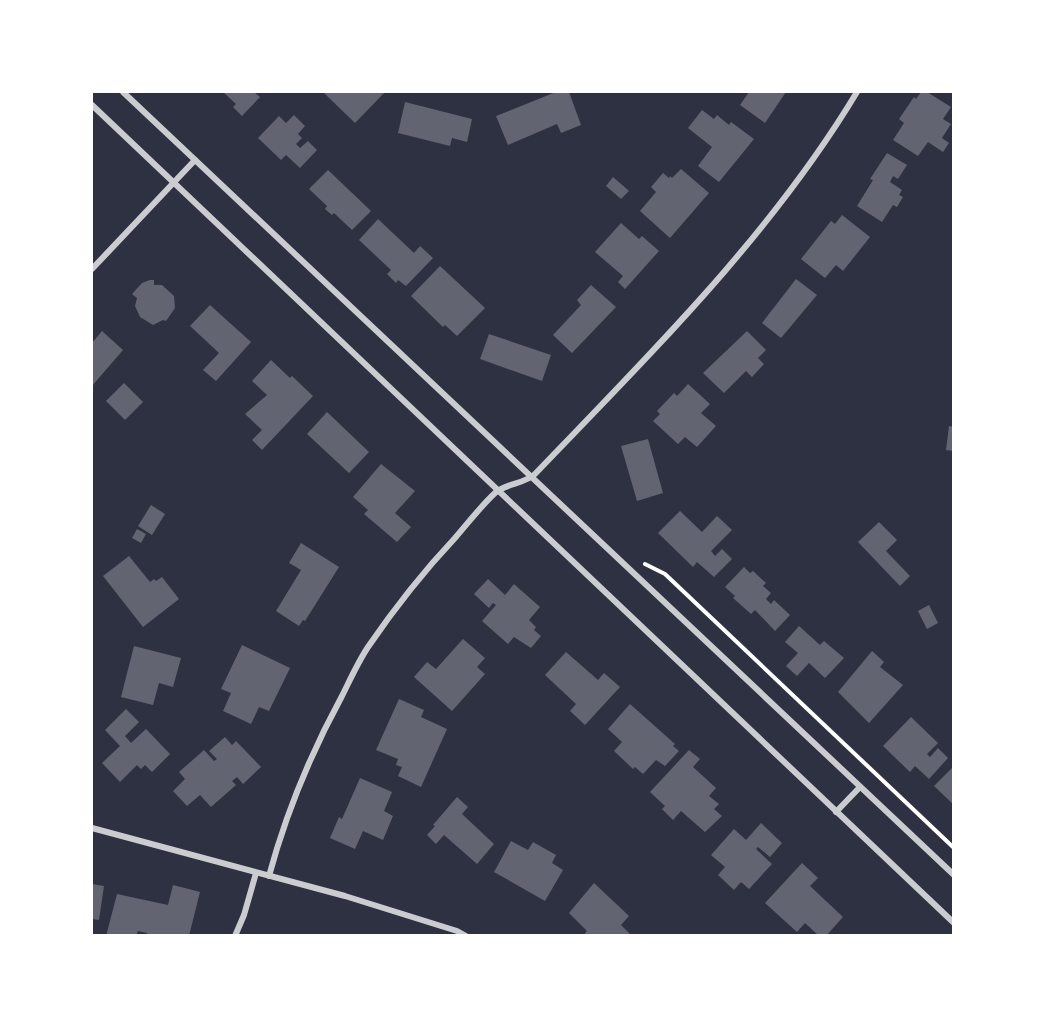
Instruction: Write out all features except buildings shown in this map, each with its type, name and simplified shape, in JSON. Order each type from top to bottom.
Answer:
[{"type":"street","points":[[123,92],[954,875]]},
{"type":"street","points":[[269,876],[280,836],[304,772],[325,727],[366,650],[418,578],[497,490],[532,477],[744,249],[795,185],[857,92]]},
{"type":"street","points":[[92,105],[954,923]]},
{"type":"street","points":[[92,268],[195,160]]},
{"type":"street","points":[[836,812],[860,787]]},
{"type":"street","points":[[92,828],[345,896],[457,931],[466,936]]},
{"type":"street","points":[[235,936],[244,915],[256,873]]},
{"type":"path","points":[[637,556],[645,564],[664,574],[954,848]]}]
